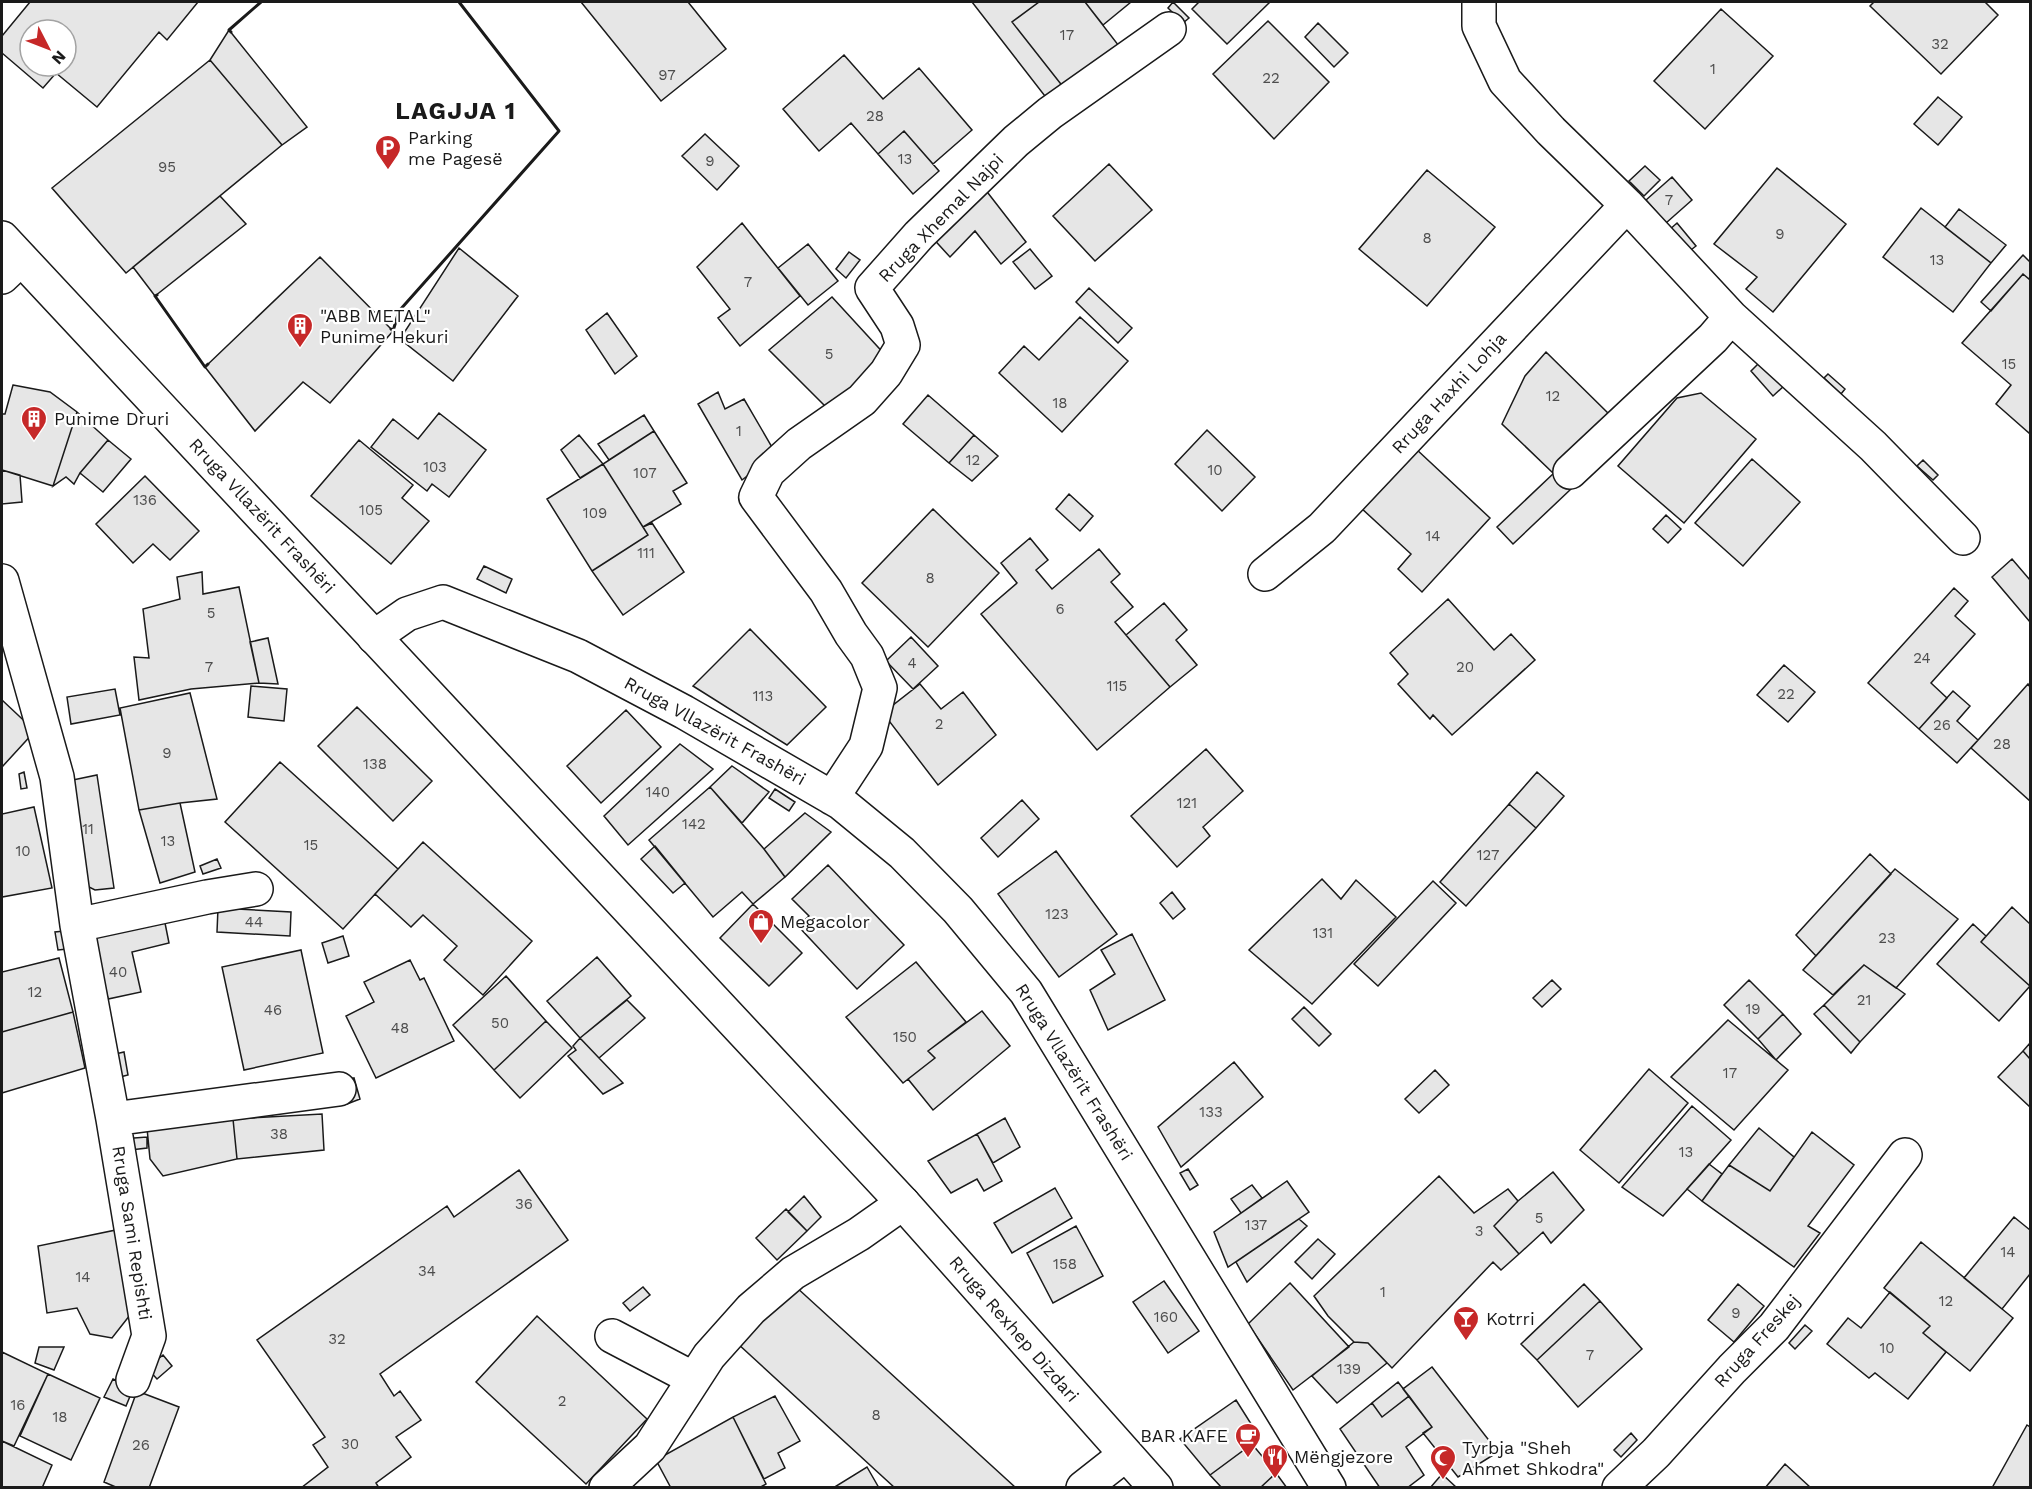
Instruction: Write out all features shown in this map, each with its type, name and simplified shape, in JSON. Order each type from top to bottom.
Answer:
[{"type":"street","points":[[1479,2],[1479,26],[1505,81],[1551,131],[1627,205],[1731,317],[1873,446],[1963,538]]},
{"type":"street","name":"Rruga Xhemal Najpi","points":[[832,798],[866,746],[880,688],[867,656],[826,591],[756,497],[768,472],[799,444],[862,400],[886,373],[903,345],[897,326],[872,288],[884,273],[919,235],[1016,141],[1050,113],[1169,29]]},
{"type":"street","name":"Rruga Haxhi Lohja","points":[[1265,574],[1322,528],[1627,205]]},
{"type":"street","name":"Rruga Vllazërit Frashëri","points":[[8,258],[374,637],[903,1203]]},
{"type":"street","points":[[1570,472],[1713,338],[1731,317]]},
{"type":"street","name":"Rruga Sami Repishti","points":[[2,581],[57,777],[77,925],[113,1119],[148,1336],[133,1380]]},
{"type":"street","name":"Rruga Vllazërit Frashëri","points":[[374,637],[407,614],[443,602],[578,656],[684,711],[841,803],[902,853],[958,910],[1026,992],[1329,1488]]},
{"type":"street","points":[[77,925],[207,897],[256,889]]},
{"type":"street","name":"Rruga Sami Repishti","points":[[113,1119],[339,1089]]},
{"type":"street","name":"Rruga Freskej","points":[[1619,1488],[1656,1453],[1732,1369],[1774,1327],[1905,1155]]},
{"type":"street","points":[[606,1488],[650,1446],[709,1356],[751,1309],[793,1273],[859,1234],[903,1203]]},
{"type":"street","name":"Rruga Rexhep Dizdari","points":[[903,1203],[1156,1488]]},
{"type":"street","points":[[612,1336],[694,1379]]},
{"type":"street","points":[[1083,1488],[1125,1455]]},
{"type":"building","points":[[30,2],[198,2],[167,40],[159,32],[97,107],[62,78],[78,78],[78,18],[18,18],[18,67],[2,53],[2,36]]},
{"type":"building","points":[[581,2],[688,2],[726,49],[661,101]]},
{"type":"building","points":[[972,2],[1039,2],[1012,22],[1064,88],[1048,100]]},
{"type":"building","points":[[1039,2],[1085,2],[1119,46],[1064,88],[1012,22]]},
{"type":"building","points":[[1085,2],[1131,2],[1103,25]]},
{"type":"building","points":[[1173,2],[1189,18],[1183,23],[1168,8]]},
{"type":"building","points":[[1199,2],[1270,2],[1227,44],[1192,9]]},
{"type":"building","points":[[1874,2],[1985,2],[1998,15],[1941,74],[1870,6]]},
{"type":"building","points":[[1721,9],[1773,56],[1705,129],[1654,81]]},
{"type":"building","points":[[1268,21],[1329,82],[1274,139],[1213,74]]},
{"type":"building","points":[[1318,23],[1348,53],[1334,67],[1305,37]]},
{"type":"building","points":[[229,30],[307,127],[282,145],[210,60]]},
{"type":"building","points":[[844,55],[883,99],[919,68],[972,130],[933,164],[904,131],[878,154],[851,123],[819,151],[783,109]]},
{"type":"building","points":[[210,60],[282,145],[126,273],[52,188]]},
{"type":"building","points":[[31,78],[52,78],[43,88]]},
{"type":"building","points":[[1938,97],[1962,117],[1938,145],[1914,124]]},
{"type":"building","points":[[904,131],[939,171],[913,194],[878,154]]},
{"type":"building","points":[[705,134],[739,166],[717,190],[682,156]]},
{"type":"building","points":[[1109,164],[1152,210],[1095,261],[1053,216]]},
{"type":"building","points":[[1645,166],[1660,180],[1644,196],[1629,181]]},
{"type":"building","points":[[1777,168],[1846,224],[1773,312],[1746,289],[1757,277],[1714,244]]},
{"type":"building","points":[[1427,170],[1495,227],[1427,306],[1359,249]]},
{"type":"building","points":[[1672,177],[1692,200],[1666,223],[1646,200]]},
{"type":"building","points":[[981,184],[1026,242],[1001,264],[975,231],[950,257],[929,234]]},
{"type":"building","points":[[220,196],[246,224],[155,296],[133,267]]},
{"type":"building","points":[[1921,208],[1991,263],[1953,312],[1883,257]]},
{"type":"building","points":[[1959,209],[2006,245],[1991,263],[1945,227]]},
{"type":"building","points":[[742,223],[800,296],[740,346],[718,318],[730,309],[697,267]]},
{"type":"building","points":[[1677,223],[1696,246],[1687,253],[1668,231]]},
{"type":"building","points":[[808,244],[838,281],[808,305],[778,268]]},
{"type":"building","points":[[459,248],[518,296],[453,381],[400,339]]},
{"type":"building","points":[[1030,249],[1052,276],[1035,289],[1013,262]]},
{"type":"building","points":[[849,252],[860,260],[846,278],[836,269]]},
{"type":"building","points":[[2023,255],[2030,262],[2029,279],[2023,274],[1991,311],[1981,302]]},
{"type":"building","name":"\"ABB METAL\" Punime Hekuri","points":[[320,257],[393,331],[330,403],[303,382],[255,431],[205,367]]},
{"type":"building","points":[[2023,274],[2030,280],[2029,433],[1996,404],[2011,385],[1962,343]]},
{"type":"building","points":[[1089,288],[1132,328],[1118,343],[1076,302]]},
{"type":"building","points":[[832,297],[888,358],[829,410],[769,350]]},
{"type":"building","points":[[607,313],[637,356],[615,374],[586,330]]},
{"type":"building","points":[[1080,317],[1128,361],[1062,432],[999,373],[1024,346],[1039,360]]},
{"type":"building","points":[[1546,352],[1612,417],[1553,473],[1502,424],[1525,376]]},
{"type":"building","points":[[1762,360],[1785,385],[1773,396],[1751,371]]},
{"type":"building","points":[[1828,374],[1845,389],[1841,394],[1824,378]]},
{"type":"building","name":"Punime Druri","points":[[13,385],[50,392],[77,412],[53,486],[2,470],[2,414],[5,414]]},
{"type":"building","points":[[718,392],[725,409],[744,399],[776,454],[742,480],[698,404]]},
{"type":"building","points":[[1701,393],[1756,439],[1684,523],[1618,466],[1677,398]]},
{"type":"building","points":[[928,395],[974,435],[949,463],[903,424]]},
{"type":"building","points":[[77,412],[108,440],[80,473],[74,484],[66,477],[53,486]]},
{"type":"building","points":[[439,413],[486,450],[449,497],[432,484],[427,491],[371,447],[393,419],[418,439]]},
{"type":"building","points":[[644,415],[654,431],[609,460],[598,444]]},
{"type":"building","points":[[1207,430],[1255,477],[1222,511],[1175,464]]},
{"type":"building","points":[[654,431],[687,483],[673,491],[681,504],[643,527],[603,464]]},
{"type":"building","points":[[579,435],[603,464],[580,478],[561,450]]},
{"type":"building","points":[[974,435],[998,456],[972,481],[949,463]]},
{"type":"building","points":[[108,440],[131,459],[103,492],[80,473]]},
{"type":"building","points":[[359,440],[413,485],[402,498],[429,521],[391,564],[311,496]]},
{"type":"building","points":[[1415,448],[1490,518],[1422,592],[1398,569],[1411,554],[1360,507]]},
{"type":"building","points":[[1752,459],[1800,502],[1743,566],[1695,523]]},
{"type":"building","points":[[1923,460],[1938,475],[1933,480],[1917,466]]},
{"type":"building","points":[[603,464],[648,535],[592,571],[547,499]]},
{"type":"building","points":[[2,470],[20,475],[22,502],[2,504]]},
{"type":"building","points":[[1555,472],[1571,489],[1513,544],[1497,527]]},
{"type":"building","points":[[145,476],[199,531],[170,560],[153,544],[133,563],[96,524]]},
{"type":"building","points":[[1069,494],[1093,516],[1080,531],[1056,509]]},
{"type":"building","points":[[933,509],[999,573],[928,647],[862,583]]},
{"type":"building","points":[[1666,515],[1681,529],[1668,543],[1653,529]]},
{"type":"building","points":[[652,523],[684,572],[623,615],[592,571],[648,535],[643,527]]},
{"type":"building","points":[[1030,538],[1048,560],[1036,570],[1052,589],[1099,549],[1120,574],[1111,582],[1133,607],[1115,622],[1170,687],[1097,750],[981,614],[1017,583],[1001,563]]},
{"type":"building","points":[[2012,559],[2030,580],[2030,622],[1992,577]]},
{"type":"building","points":[[484,566],[512,579],[506,593],[477,579]]},
{"type":"building","points":[[202,572],[203,594],[239,587],[259,683],[191,689],[139,700],[134,657],[149,658],[143,609],[180,599],[177,577]]},
{"type":"building","points":[[1954,588],[1968,601],[1955,616],[1975,634],[1931,683],[1947,698],[1919,729],[1868,683]]},
{"type":"building","points":[[1448,599],[1494,650],[1511,634],[1535,660],[1452,735],[1433,715],[1430,719],[1398,684],[1408,674],[1390,653]]},
{"type":"building","points":[[1164,603],[1187,630],[1176,640],[1197,665],[1170,687],[1126,635]]},
{"type":"building","points":[[750,629],[826,707],[787,745],[693,686]]},
{"type":"building","points":[[911,637],[938,666],[913,689],[886,661]]},
{"type":"building","points":[[268,638],[278,684],[259,683],[250,642]]},
{"type":"building","points":[[1784,665],[1815,692],[1788,722],[1757,695]]},
{"type":"building","points":[[920,684],[941,709],[963,692],[996,735],[938,785],[883,713]]},
{"type":"building","points":[[2028,684],[2030,687],[2030,801],[1971,748]]},
{"type":"building","points":[[251,686],[287,689],[284,721],[248,717]]},
{"type":"building","points":[[115,689],[120,715],[71,724],[67,697]]},
{"type":"building","points":[[1953,691],[1970,706],[1957,721],[1978,740],[1957,763],[1919,729]]},
{"type":"building","points":[[190,693],[217,799],[139,810],[120,708]]},
{"type":"building","points":[[2,700],[35,731],[2,767]]},
{"type":"building","points":[[357,707],[432,781],[393,821],[318,746]]},
{"type":"building","points":[[626,710],[661,747],[601,803],[567,766]]},
{"type":"building","points":[[680,744],[713,769],[628,845],[604,816]]},
{"type":"building","points":[[1206,749],[1243,791],[1203,827],[1210,836],[1177,867],[1131,816]]},
{"type":"building","points":[[280,762],[398,869],[343,929],[225,822]]},
{"type":"building","points":[[732,766],[769,792],[742,823],[710,787]]},
{"type":"building","points":[[24,772],[27,788],[21,789],[19,774]]},
{"type":"building","points":[[1537,772],[1564,796],[1536,828],[1509,804]]},
{"type":"building","points":[[97,775],[114,888],[95,890],[83,884],[63,782]]},
{"type":"building","points":[[710,787],[785,877],[753,904],[742,892],[713,917],[649,840]]},
{"type":"building","points":[[775,789],[795,802],[789,811],[769,798]]},
{"type":"building","points":[[1022,800],[1039,819],[998,857],[981,838]]},
{"type":"building","points":[[180,803],[195,872],[160,883],[139,810]]},
{"type":"building","points":[[1509,804],[1536,828],[1466,906],[1440,882]]},
{"type":"building","points":[[34,807],[52,888],[2,897],[2,814]]},
{"type":"building","points":[[805,813],[831,832],[785,877],[764,849]]},
{"type":"building","points":[[423,842],[532,941],[483,995],[444,960],[457,946],[423,915],[411,927],[375,894]]},
{"type":"building","points":[[655,846],[685,883],[673,893],[641,859]]},
{"type":"building","points":[[1056,851],[1117,934],[1059,977],[998,894]]},
{"type":"building","points":[[1870,854],[1891,874],[1816,956],[1796,935]]},
{"type":"building","points":[[217,859],[221,868],[203,874],[200,866]]},
{"type":"building","points":[[828,865],[904,945],[857,989],[798,926],[809,916],[792,899]]},
{"type":"building","points":[[1895,869],[1958,919],[1896,988],[1864,965],[1833,995],[1803,970]]},
{"type":"building","points":[[1322,879],[1341,899],[1356,880],[1396,917],[1312,1004],[1249,950]]},
{"type":"building","points":[[1433,881],[1456,903],[1378,986],[1354,964]]},
{"type":"building","points":[[1172,892],[1185,909],[1173,919],[1160,903]]},
{"type":"building","name":"Megacolor","points":[[753,904],[802,953],[769,986],[720,938]]},
{"type":"building","points":[[2012,907],[2030,924],[2030,986],[1981,942]]},
{"type":"building","points":[[218,908],[291,912],[290,936],[217,932]]},
{"type":"building","points":[[164,918],[169,943],[132,952],[141,992],[108,999],[93,934]]},
{"type":"building","points":[[1973,924],[1986,936],[1981,942],[2030,986],[1999,1021],[1937,964]]},
{"type":"building","points":[[64,931],[67,949],[58,950],[55,932]]},
{"type":"building","points":[[1132,934],[1165,1000],[1108,1030],[1090,990],[1115,974],[1101,950]]},
{"type":"building","points":[[343,936],[349,956],[328,963],[322,943]]},
{"type":"building","points":[[301,950],[323,1053],[244,1070],[222,967]]},
{"type":"building","points":[[597,957],[631,996],[580,1038],[547,1001]]},
{"type":"building","points":[[59,958],[73,1012],[2,1032],[2,972]]},
{"type":"building","points":[[410,960],[420,980],[424,978],[454,1041],[376,1078],[346,1016],[374,1002],[364,982]]},
{"type":"building","points":[[916,962],[966,1022],[928,1051],[935,1058],[903,1083],[846,1017]]},
{"type":"building","points":[[1864,965],[1905,994],[1860,1042],[1824,1005]]},
{"type":"building","points":[[506,976],[546,1021],[494,1070],[453,1025]]},
{"type":"building","points":[[1552,980],[1561,989],[1542,1007],[1533,998]]},
{"type":"building","points":[[1749,980],[1783,1014],[1758,1039],[1724,1005]]},
{"type":"building","points":[[627,1000],[645,1018],[599,1058],[580,1038]]},
{"type":"building","points":[[1824,1005],[1860,1042],[1851,1053],[1814,1014]]},
{"type":"building","points":[[1304,1007],[1331,1034],[1319,1046],[1292,1019]]},
{"type":"building","points":[[982,1011],[1010,1046],[933,1110],[908,1079],[935,1058],[928,1051]]},
{"type":"building","points":[[73,1012],[85,1068],[2,1093],[2,1032]]},
{"type":"building","points":[[1783,1014],[1801,1034],[1776,1060],[1758,1039]]},
{"type":"building","points":[[1728,1020],[1788,1070],[1734,1130],[1671,1077]]},
{"type":"building","points":[[546,1021],[572,1048],[520,1098],[494,1070]]},
{"type":"building","points":[[580,1038],[623,1083],[603,1094],[568,1056],[576,1050],[573,1046]]},
{"type":"building","points":[[2030,1043],[2030,1059],[2023,1051]]},
{"type":"building","points":[[2023,1051],[2030,1059],[2030,1107],[1998,1077]]},
{"type":"building","points":[[124,1052],[128,1075],[116,1078],[111,1055]]},
{"type":"building","points":[[1234,1062],[1263,1097],[1181,1167],[1158,1127]]},
{"type":"building","points":[[1649,1069],[1688,1103],[1619,1183],[1580,1150]]},
{"type":"building","points":[[1435,1070],[1449,1085],[1419,1113],[1405,1099]]},
{"type":"building","points":[[354,1078],[360,1099],[347,1104],[340,1081]]},
{"type":"building","points":[[1692,1106],[1731,1140],[1663,1216],[1622,1187]]},
{"type":"building","points":[[322,1114],[324,1150],[237,1159],[233,1119]]},
{"type":"building","points":[[1005,1118],[1020,1147],[993,1163],[977,1134]]},
{"type":"building","points":[[233,1119],[237,1159],[163,1176],[150,1159],[147,1128]]},
{"type":"building","points":[[1759,1128],[1794,1157],[1770,1191],[1729,1165]]},
{"type":"building","points":[[1812,1132],[1854,1165],[1808,1226],[1820,1233],[1794,1267],[1702,1201],[1729,1165],[1770,1191]]},
{"type":"building","points":[[977,1134],[1002,1181],[984,1191],[977,1179],[951,1193],[928,1161]]},
{"type":"building","points":[[147,1137],[147,1148],[122,1151],[121,1139]]},
{"type":"building","points":[[1709,1164],[1722,1174],[1702,1201],[1687,1189]]},
{"type":"building","points":[[1188,1169],[1198,1185],[1190,1190],[1180,1173]]},
{"type":"building","points":[[519,1170],[568,1240],[380,1374],[394,1396],[400,1391],[421,1420],[396,1437],[411,1457],[376,1483],[379,1488],[301,1488],[328,1467],[313,1445],[325,1437],[257,1340],[447,1206],[454,1217]]},
{"type":"building","points":[[1553,1172],[1584,1210],[1551,1243],[1543,1232],[1519,1254],[1494,1226],[1518,1201]]},
{"type":"building","points":[[1439,1176],[1474,1213],[1508,1189],[1518,1201],[1494,1226],[1519,1254],[1501,1270],[1493,1262],[1392,1368],[1368,1343],[1354,1342],[1328,1316],[1314,1296]]},
{"type":"building","points":[[1287,1181],[1309,1212],[1228,1267],[1214,1232]]},
{"type":"building","points":[[1252,1185],[1262,1198],[1241,1213],[1231,1199]]},
{"type":"building","points":[[1055,1188],[1072,1218],[1012,1253],[994,1223]]},
{"type":"building","points":[[804,1196],[821,1217],[807,1231],[788,1212]]},
{"type":"building","points":[[786,1209],[807,1231],[777,1260],[756,1238]]},
{"type":"building","points":[[2014,1217],[2030,1230],[2030,1274],[2002,1309],[1964,1278]]},
{"type":"building","points":[[1299,1219],[1307,1226],[1247,1282],[1236,1262]]},
{"type":"building","points":[[1076,1226],[1103,1276],[1053,1303],[1027,1253]]},
{"type":"building","points":[[116,1230],[130,1315],[112,1338],[90,1334],[77,1308],[47,1313],[38,1246]]},
{"type":"building","points":[[1318,1239],[1335,1254],[1312,1279],[1295,1262]]},
{"type":"building","points":[[1921,1242],[2013,1318],[1970,1371],[1923,1333],[1930,1326],[1884,1288]]},
{"type":"building","points":[[1164,1281],[1199,1331],[1168,1353],[1133,1302]]},
{"type":"building","points":[[1290,1283],[1349,1347],[1293,1390],[1248,1324]]},
{"type":"building","points":[[1584,1284],[1600,1301],[1537,1360],[1521,1344]]},
{"type":"building","points":[[1738,1284],[1764,1306],[1734,1342],[1708,1320]]},
{"type":"building","points":[[795,1286],[1016,1488],[895,1488],[737,1343]]},
{"type":"building","points":[[643,1287],[650,1295],[630,1311],[623,1303]]},
{"type":"building","points":[[1890,1292],[1930,1326],[1923,1333],[1946,1352],[1908,1399],[1875,1373],[1869,1378],[1827,1344],[1848,1318],[1861,1328]]},
{"type":"building","points":[[1600,1301],[1642,1349],[1578,1407],[1537,1360]]},
{"type":"building","points":[[537,1316],[647,1419],[586,1484],[476,1382]]},
{"type":"building","points":[[1805,1325],[1812,1331],[1795,1349],[1789,1343]]},
{"type":"building","points":[[1354,1342],[1368,1343],[1387,1363],[1337,1403],[1312,1376]]},
{"type":"building","points":[[39,1347],[64,1347],[54,1370],[35,1363]]},
{"type":"building","points":[[2,1352],[48,1374],[14,1446],[2,1441]]},
{"type":"building","points":[[163,1355],[172,1366],[157,1379],[147,1368]]},
{"type":"building","points":[[1432,1367],[1498,1452],[1458,1477],[1423,1433],[1432,1427],[1403,1389]]},
{"type":"building","points":[[48,1374],[100,1398],[71,1460],[20,1436]]},
{"type":"building","points":[[113,1379],[133,1389],[126,1406],[104,1397]]},
{"type":"building","points":[[1398,1382],[1409,1396],[1382,1417],[1372,1403]]},
{"type":"building","points":[[137,1391],[179,1407],[149,1488],[118,1488],[104,1482]]},
{"type":"building","points":[[775,1396],[800,1441],[778,1453],[785,1468],[764,1479],[733,1417]]},
{"type":"building","points":[[1409,1396],[1432,1427],[1406,1447],[1424,1475],[1407,1488],[1380,1488],[1340,1429],[1372,1403],[1382,1417]]},
{"type":"building","points":[[1236,1400],[1260,1438],[1210,1475],[1180,1439]]},
{"type":"building","points":[[733,1417],[766,1484],[759,1488],[671,1488],[656,1460]]},
{"type":"building","points":[[2027,1425],[2030,1427],[2030,1488],[1992,1488]]},
{"type":"building","points":[[1631,1433],[1637,1440],[1621,1457],[1614,1450]]},
{"type":"building","points":[[2,1441],[52,1465],[42,1488],[2,1488]]},
{"type":"building","name":"BAR KAFE","points":[[1252,1444],[1276,1473],[1260,1488],[1222,1488],[1210,1475]]},
{"type":"building","points":[[1785,1464],[1811,1488],[1765,1488]]},
{"type":"building","points":[[867,1467],[879,1488],[833,1488]]},
{"type":"building","name":"Mëngjezore","points":[[1276,1473],[1287,1488],[1260,1488]]},
{"type":"building","name":"Tyrbja \"Sheh Ahmet Shkodra\"","points":[[1442,1474],[1457,1488],[1430,1488]]},
{"type":"wall","points":[[231,32],[229,30],[261,2]]},
{"type":"wall","points":[[391,329],[393,331],[399,311],[559,131],[459,2]]},
{"type":"wall","points":[[157,295],[155,296],[205,367],[208,364]]},
{"type":"place","name":"Parking me Pagesë","points":[[388,171]]},
{"type":"place","name":"\"ABB METAL\" Punime Hekuri","points":[[300,349]]},
{"type":"place","name":"Punime Druri","points":[[34,442]]},
{"type":"place","name":"Megacolor","points":[[761,945]]},
{"type":"place","name":"Kotrri","points":[[1466,1342]]},
{"type":"place","name":"BAR KAFE","points":[[1248,1459]]},
{"type":"place","name":"Mëngjezore","points":[[1275,1480]]},
{"type":"place","name":"Tyrbja \"Sheh Ahmet Shkodra\"","points":[[1443,1481]]},
{"type":"district","name":"LAGJJA 1","points":[[456,111]]}]
